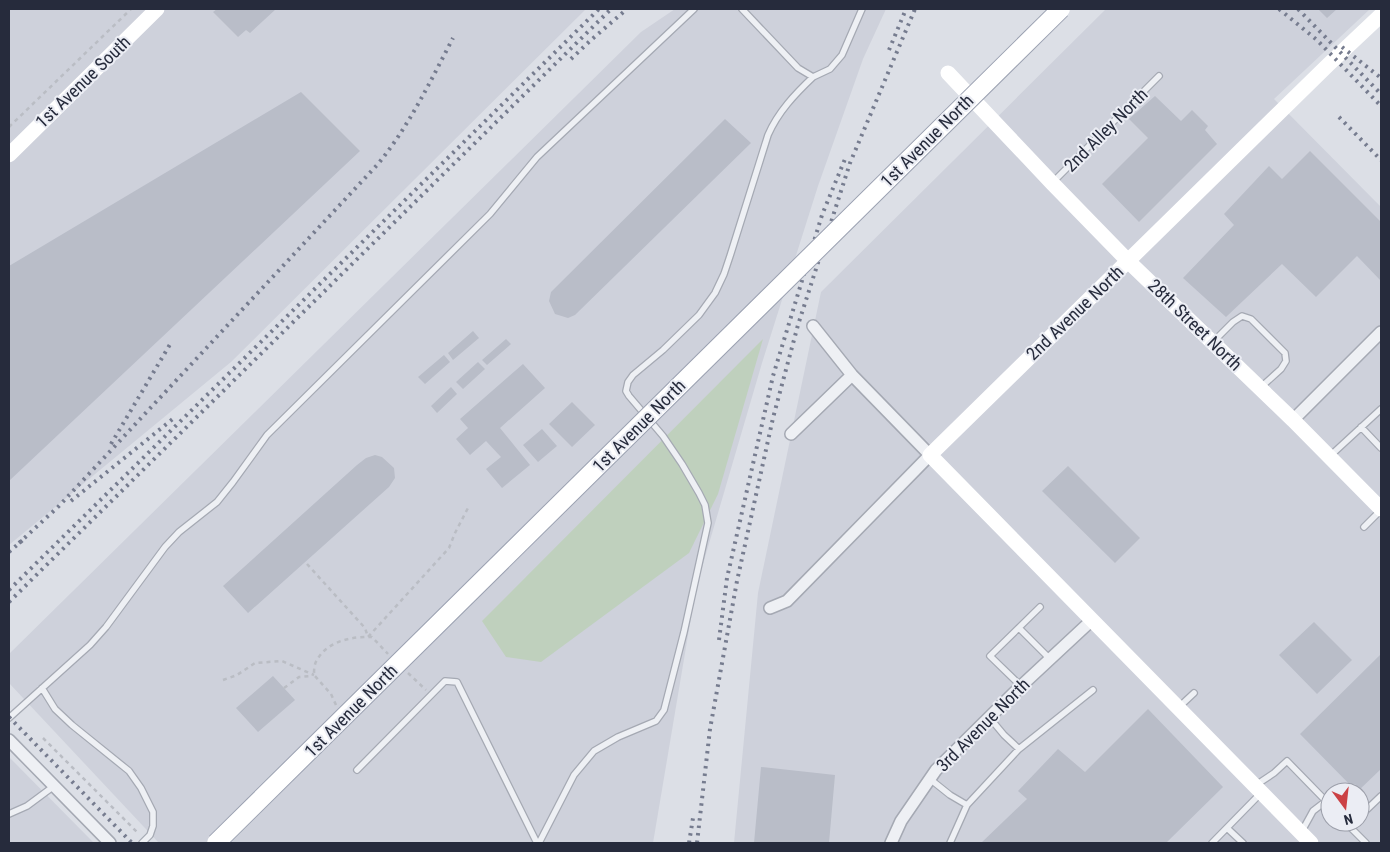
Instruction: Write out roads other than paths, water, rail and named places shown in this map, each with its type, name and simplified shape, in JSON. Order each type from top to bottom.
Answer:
[{"type":"main road","name":"1st Avenue North","points":[[216,843],[1061,9]]},
{"type":"street","name":"1st Avenue South","points":[[9,155],[158,9]]},
{"type":"street","name":"2nd Avenue North","points":[[770,608],[788,601],[930,455],[1381,15]]},
{"type":"street","name":"28th Street North","points":[[948,73],[1128,261],[1293,420],[1381,510]]},
{"type":"street","points":[[813,326],[852,376],[1306,838]]},
{"type":"street","points":[[1293,420],[1381,332]]},
{"type":"street","points":[[791,434],[852,376]]},
{"type":"street","name":"3rd Avenue North","points":[[891,843],[901,821],[936,770],[1021,686],[1092,620]]},
{"type":"street","points":[[9,740],[110,843]]},
{"type":"lane","points":[[9,718],[90,645],[106,627],[165,547],[179,532],[217,502],[267,435],[490,214],[537,157],[694,9]]},
{"type":"lane","points":[[742,9],[798,68],[813,77]]},
{"type":"lane","points":[[538,843],[574,775],[594,752],[618,737],[656,721],[664,710],[684,632],[708,523],[705,505],[700,493],[663,436],[629,396],[626,391],[628,382],[633,375],[663,350],[699,315],[715,293],[724,274],[774,121],[793,96],[813,77],[830,69],[842,55],[862,9]]},
{"type":"lane","name":"2nd Alley North","points":[[1052,183],[1159,76]]},
{"type":"lane","points":[[1213,342],[1232,322],[1242,316],[1251,319],[1285,353],[1286,362],[1260,388]]},
{"type":"lane","points":[[1330,457],[1381,409]]},
{"type":"lane","points":[[1361,427],[1381,448]]},
{"type":"lane","points":[[1364,527],[1381,510]]},
{"type":"lane","points":[[1021,686],[990,656],[1040,607]]},
{"type":"lane","points":[[1019,628],[1050,659]]},
{"type":"lane","points":[[357,770],[445,681],[457,682],[538,843]]},
{"type":"lane","points":[[42,688],[55,709],[129,771],[141,788],[153,812],[153,826],[150,835],[143,842]]},
{"type":"lane","points":[[950,843],[967,805],[1019,749],[1093,690]]},
{"type":"lane","points":[[1178,708],[1194,693]]},
{"type":"lane","points":[[990,717],[1004,735],[1019,749]]},
{"type":"lane","points":[[1212,843],[1227,828],[1258,789],[1287,761],[1320,795]]},
{"type":"lane","points":[[930,779],[950,795],[967,805]]},
{"type":"lane","points":[[9,814],[27,806],[54,786]]},
{"type":"lane","points":[[1370,806],[1381,796]]},
{"type":"lane","points":[[1306,838],[1313,811],[1320,807]]},
{"type":"lane","points":[[1227,828],[1243,843]]},
{"type":"lane","points":[[1357,832],[1366,843]]},
{"type":"railway","points":[[9,590],[599,9]]},
{"type":"railway","points":[[9,602],[611,9]]},
{"type":"railway","points":[[571,59],[627,9]]},
{"type":"railway","points":[[889,50],[906,9]]},
{"type":"railway","points":[[697,843],[710,729],[737,581],[773,418],[798,325],[850,163],[915,9]]},
{"type":"railway","points":[[1279,9],[1317,40],[1381,106]]},
{"type":"railway","points":[[1298,9],[1381,94]]},
{"type":"railway","points":[[19,543],[59,506],[378,164],[409,119],[453,38]]},
{"type":"railway","points":[[1342,47],[1381,78]]},
{"type":"railway","points":[[1339,117],[1381,160]]},
{"type":"railway","points":[[719,640],[727,578],[773,376],[822,215],[845,159]]},
{"type":"railway","points":[[111,444],[172,341]]},
{"type":"railway","points":[[71,501],[174,418]]},
{"type":"railway","points":[[9,552],[24,539]]},
{"type":"railway","points":[[9,717],[132,843]]},
{"type":"railway","points":[[689,843],[693,818]]}]
